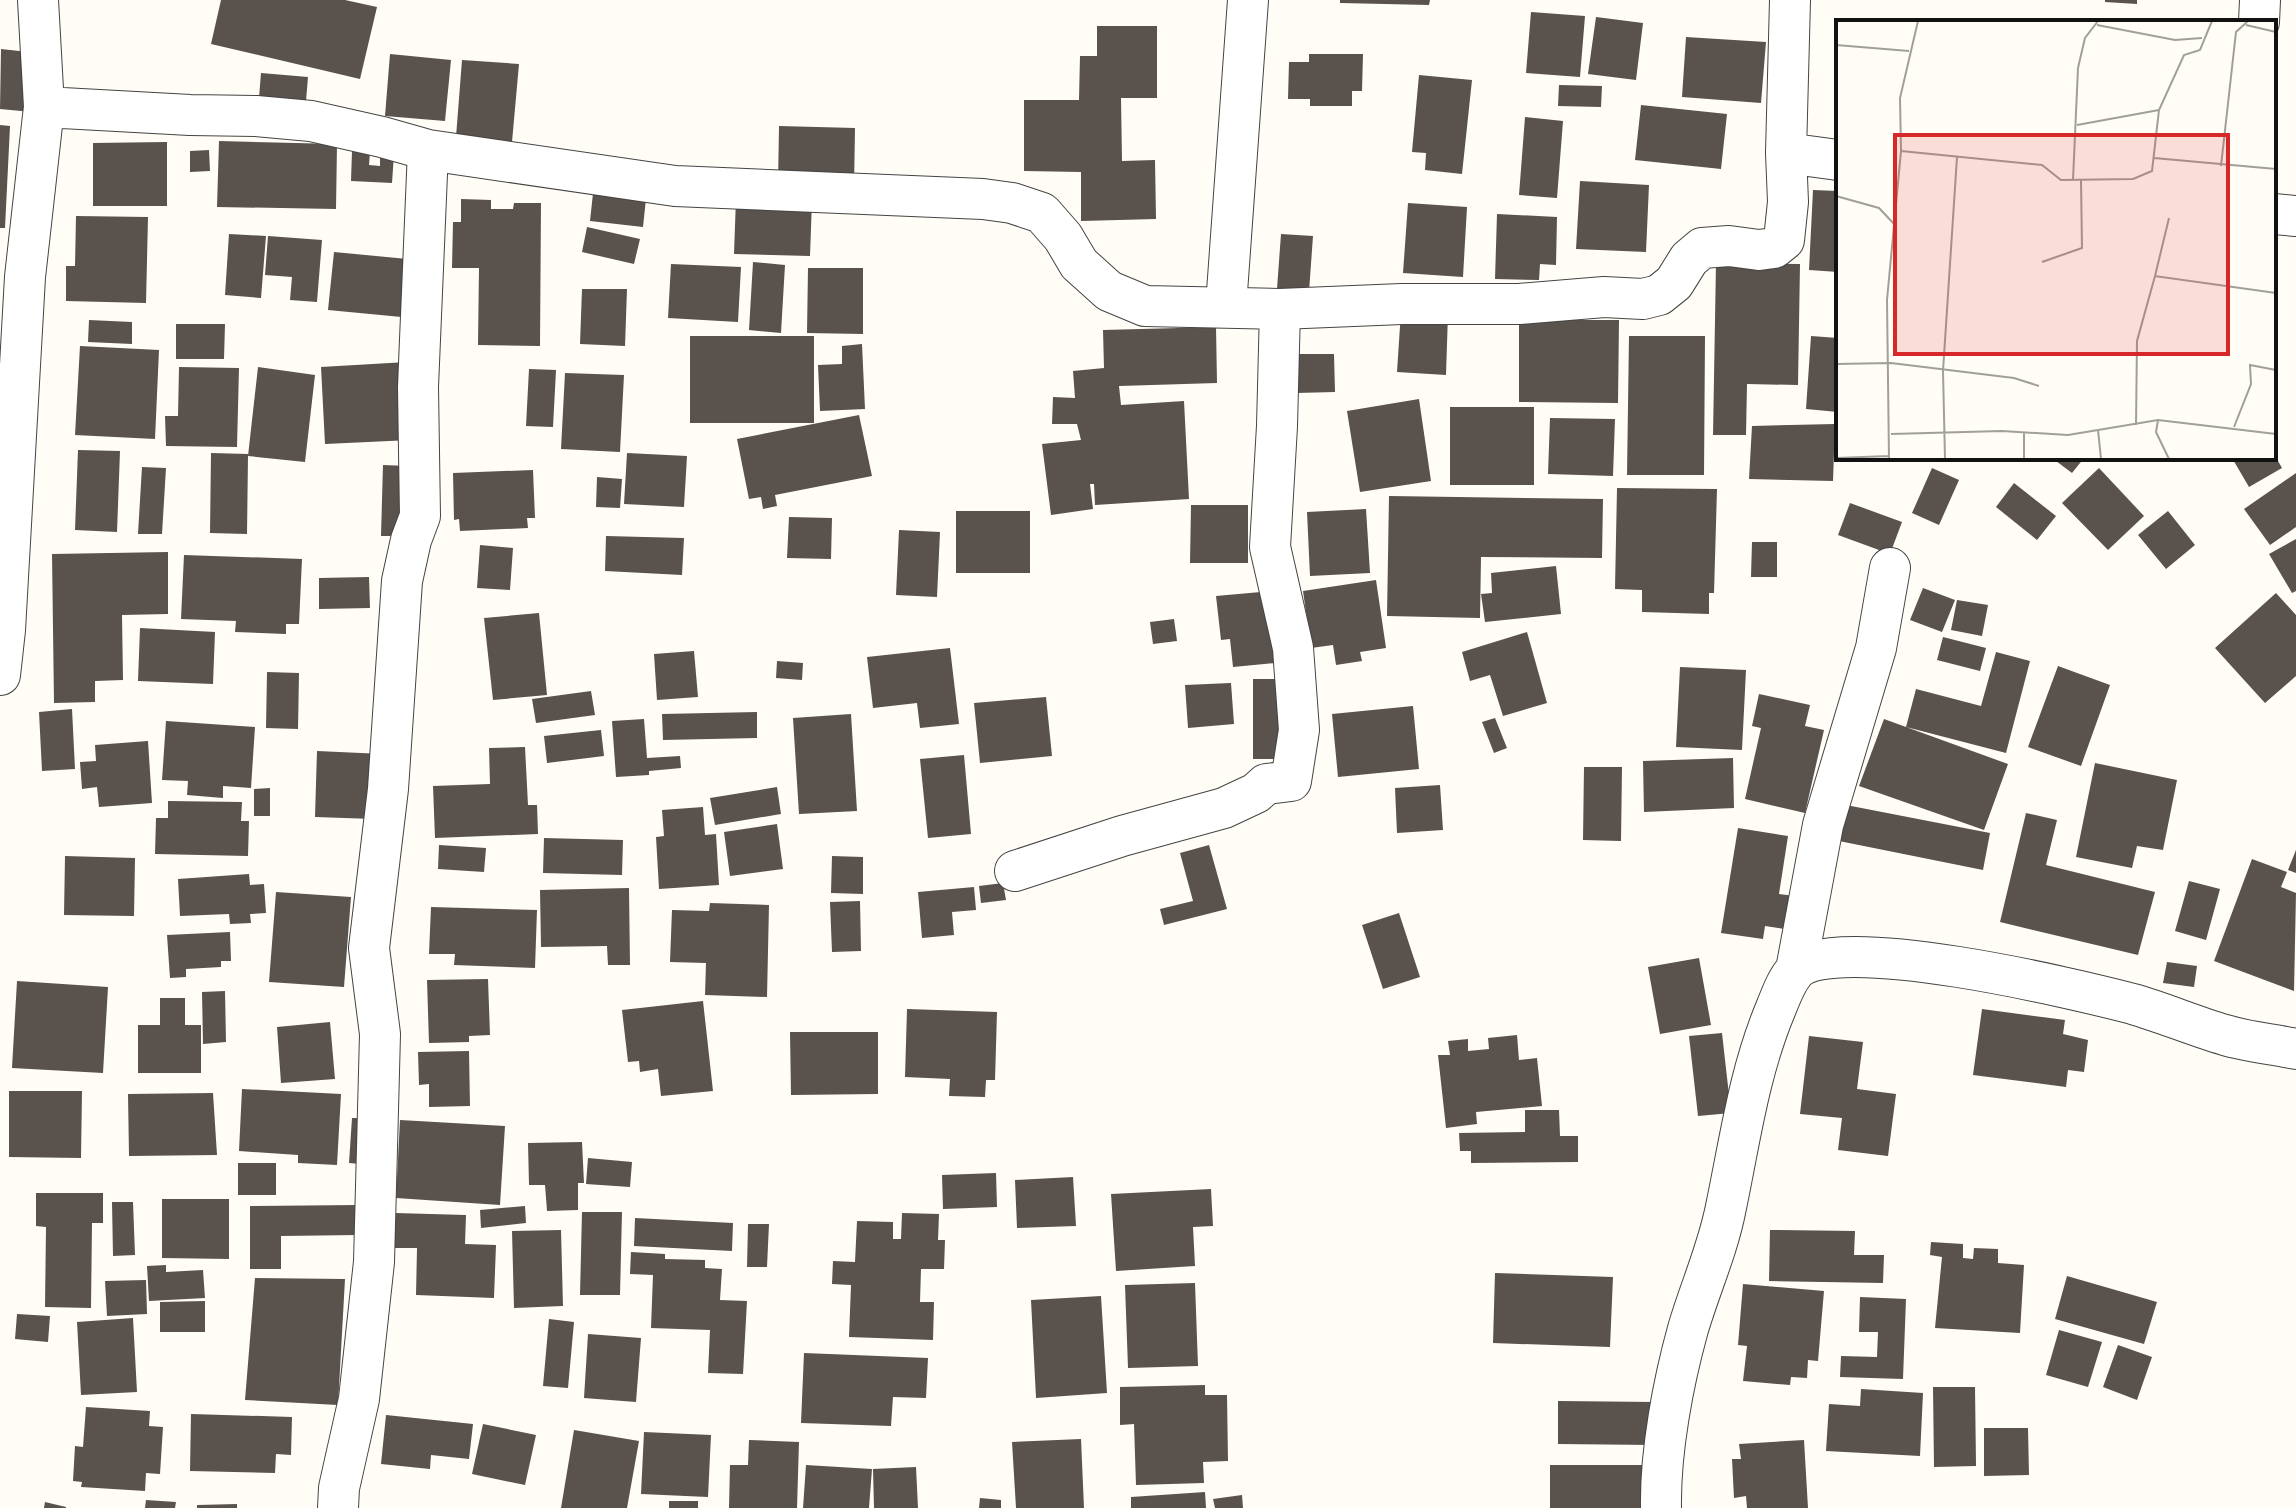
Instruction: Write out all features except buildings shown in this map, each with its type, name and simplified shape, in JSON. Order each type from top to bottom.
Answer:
[{"type":"street","points":[[0,675],[25,277],[44,107],[38,0]]},
{"type":"street","points":[[1226,306],[1248,0]]},
{"type":"street","points":[[44,107],[311,121],[428,150],[675,186],[983,199],[1012,203],[1042,213],[1063,237],[1079,264],[1109,291],[1145,306],[1280,309],[1402,304],[1519,304],[1604,297],[1643,299],[1659,295],[1674,283],[1689,259],[1702,248],[1729,246],[1759,250],[1780,245],[1784,240],[1788,202],[1786,153],[1790,0]]},
{"type":"street","points":[[2259,20],[2260,0]]},
{"type":"street","points":[[338,1508],[339,1488],[359,1399],[374,1262],[380,1034],[369,948],[388,789],[402,581],[420,516],[418,387],[428,150]]},
{"type":"street","points":[[1786,153],[1836,160]]},
{"type":"street","points":[[2276,214],[2296,216]]},
{"type":"street","points":[[1015,871],[1122,836],[1224,808],[1256,793],[1266,784],[1291,781],[1299,730],[1293,648],[1270,547],[1280,309]]},
{"type":"street","points":[[1661,1508],[1669,1420],[1688,1330],[1721,1231],[1749,1088],[1771,1020],[1796,970],[1823,825],[1876,648],[1890,568]]},
{"type":"street","points":[[1796,970],[1810,961],[1831,959],[1954,965],[2135,1005],[2227,1036],[2296,1049]]}]
